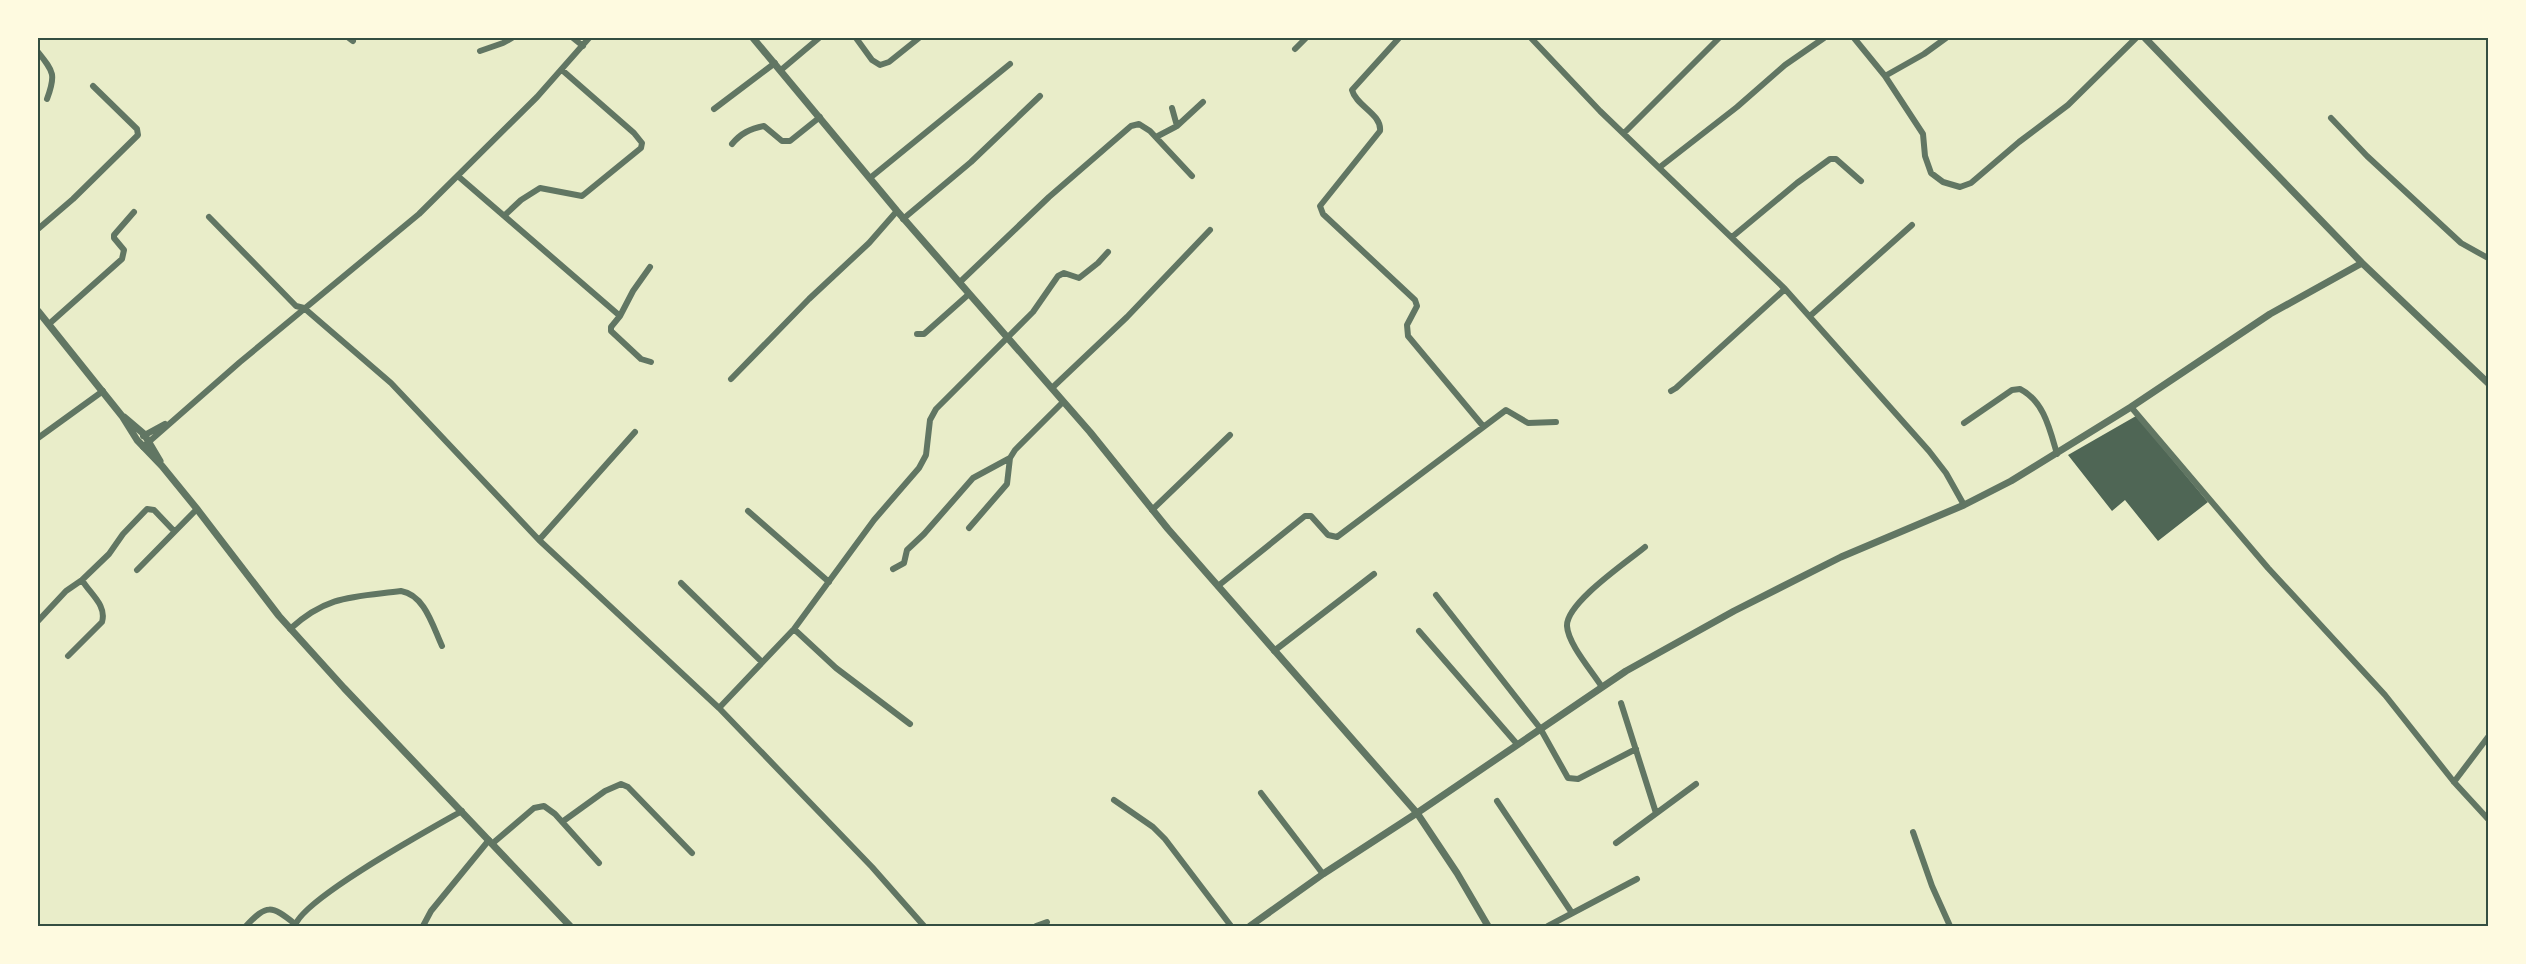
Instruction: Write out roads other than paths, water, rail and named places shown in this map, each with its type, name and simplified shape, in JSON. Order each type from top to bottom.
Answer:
[{"type":"street","points":[[480,51],[512,38]]},
{"type":"street","points":[[573,38],[583,46]]},
{"type":"street","points":[[143,447],[169,422],[304,308],[419,214],[459,177],[562,70],[589,38]]},
{"type":"street","points":[[753,38],[903,219],[1064,402],[1152,510],[1417,813],[1488,927]]},
{"type":"street","points":[[781,70],[819,38]]},
{"type":"street","points":[[856,38],[872,60],[880,65],[889,62],[919,38]]},
{"type":"street","points":[[1294,49],[1306,38]]},
{"type":"street","points":[[1399,38],[1352,90],[1355,98],[1378,121],[1380,131],[1320,206],[1323,214],[1415,300],[1417,306],[1406,329],[1408,336],[1483,426]]},
{"type":"street","points":[[1531,38],[1624,133],[1785,288],[1929,451],[1946,473],[1964,506]]},
{"type":"street","points":[[1624,133],[1719,38]]},
{"type":"street","points":[[1660,167],[1737,107],[1785,65],[1824,38]]},
{"type":"street","points":[[1854,38],[1885,76],[1924,137],[1925,156],[1931,173],[1943,182],[1965,187],[2068,105],[2136,38]]},
{"type":"street","points":[[1885,76],[1924,54],[1946,38]]},
{"type":"street","points":[[2145,38],[2362,263],[2488,383]]},
{"type":"street","points":[[38,52],[52,70],[54,77],[47,99]]},
{"type":"street","points":[[714,109],[775,63]]},
{"type":"street","points":[[870,178],[1010,64]]},
{"type":"street","points":[[504,216],[521,200],[540,188],[582,196],[640,148],[642,143],[634,133],[562,70]]},
{"type":"street","points":[[38,229],[138,135],[137,129],[93,86]]},
{"type":"street","points":[[903,219],[971,162],[1040,96]]},
{"type":"street","points":[[1156,137],[1177,126],[1203,102]]},
{"type":"street","points":[[1172,108],[1177,126]]},
{"type":"street","points":[[732,144],[740,135],[753,128],[764,126],[782,141],[790,141],[820,117]]},
{"type":"street","points":[[2331,118],[2376,165],[2461,243],[2488,258]]},
{"type":"street","points":[[960,282],[1049,197],[1126,129],[1139,124],[1156,137],[1192,176]]},
{"type":"street","points":[[1732,237],[1830,159],[1836,159],[1861,181]]},
{"type":"street","points":[[459,177],[620,316]]},
{"type":"street","points":[[731,379],[809,299],[869,243],[897,211]]},
{"type":"street","points":[[49,324],[122,260],[124,250],[116,242],[114,235],[134,212]]},
{"type":"street","points":[[209,217],[296,306],[304,308],[391,383],[539,540],[718,708],[864,859],[924,927]]},
{"type":"street","points":[[1810,316],[1912,225]]},
{"type":"street","points":[[1052,388],[1127,317],[1210,230]]},
{"type":"street","points":[[718,708],[794,629],[874,520],[923,462],[928,445],[930,420],[934,412],[1046,296],[1058,276],[1064,273],[1079,278],[1108,252]]},
{"type":"street","points":[[1250,927],[1323,874],[1654,654],[1841,558],[1964,506],[2057,454],[2270,314],[2362,263]]},
{"type":"street","points":[[650,267],[611,327],[611,331],[641,359],[651,362]]},
{"type":"street","points":[[1671,391],[1785,288]]},
{"type":"street","points":[[917,334],[924,334],[969,294]]},
{"type":"street","points":[[38,311],[103,391],[137,441],[162,466],[197,509],[290,629],[570,927]]},
{"type":"street","points":[[1964,423],[2012,390],[2020,389],[2034,398],[2041,408],[2057,454]]},
{"type":"street","points":[[38,438],[103,391]]},
{"type":"street","points":[[969,528],[1006,484],[1010,459],[1017,447],[1064,402]]},
{"type":"street","points":[[2131,407],[2268,568],[2399,711],[2454,782],[2488,819]]},
{"type":"street","points":[[1218,586],[1305,516],[1311,516],[1328,535],[1337,537],[1506,410],[1528,423],[1556,422]]},
{"type":"street","points":[[122,416],[144,434],[162,466]]},
{"type":"street","points":[[137,441],[144,434],[169,422]]},
{"type":"street","points":[[539,540],[635,432]]},
{"type":"street","points":[[1152,510],[1230,435]]},
{"type":"street","points":[[893,569],[904,563],[906,550],[924,534],[973,478],[1010,459]]},
{"type":"street","points":[[38,621],[66,591],[82,580],[114,549],[123,534],[147,509],[154,510],[174,531]]},
{"type":"street","points":[[137,570],[197,509]]},
{"type":"street","points":[[748,511],[829,582]]},
{"type":"street","points":[[1602,687],[1571,639],[1567,627],[1568,618],[1582,599],[1645,547]]},
{"type":"street","points":[[1274,651],[1374,574]]},
{"type":"street","points":[[68,656],[102,622],[104,615],[102,608],[82,580]]},
{"type":"street","points":[[681,583],[762,663]]},
{"type":"street","points":[[290,629],[318,607],[334,600],[401,591],[409,592],[420,603],[442,646]]},
{"type":"street","points":[[1436,595],[1540,728],[1562,770],[1572,780],[1588,775],[1636,750]]},
{"type":"street","points":[[794,629],[836,669],[910,724]]},
{"type":"street","points":[[1419,631],[1516,744]]},
{"type":"street","points":[[1621,703],[1656,813]]},
{"type":"street","points":[[2454,782],[2488,737]]},
{"type":"street","points":[[562,822],[605,791],[621,784],[628,787],[692,853]]},
{"type":"street","points":[[1616,843],[1696,784]]},
{"type":"street","points":[[1261,794],[1323,874]]},
{"type":"street","points":[[1114,800],[1153,827],[1165,839],[1231,927]]},
{"type":"street","points":[[1497,801],[1572,913]]},
{"type":"street","points":[[423,927],[431,911],[491,841],[539,806],[549,809],[598,863]]},
{"type":"street","points":[[246,927],[260,912],[268,908],[276,910],[295,925],[350,878],[462,811]]},
{"type":"street","points":[[1913,832],[1932,886],[1950,927]]},
{"type":"street","points":[[1548,927],[1637,879]]},
{"type":"street","points":[[1035,927],[1047,922]]}]
